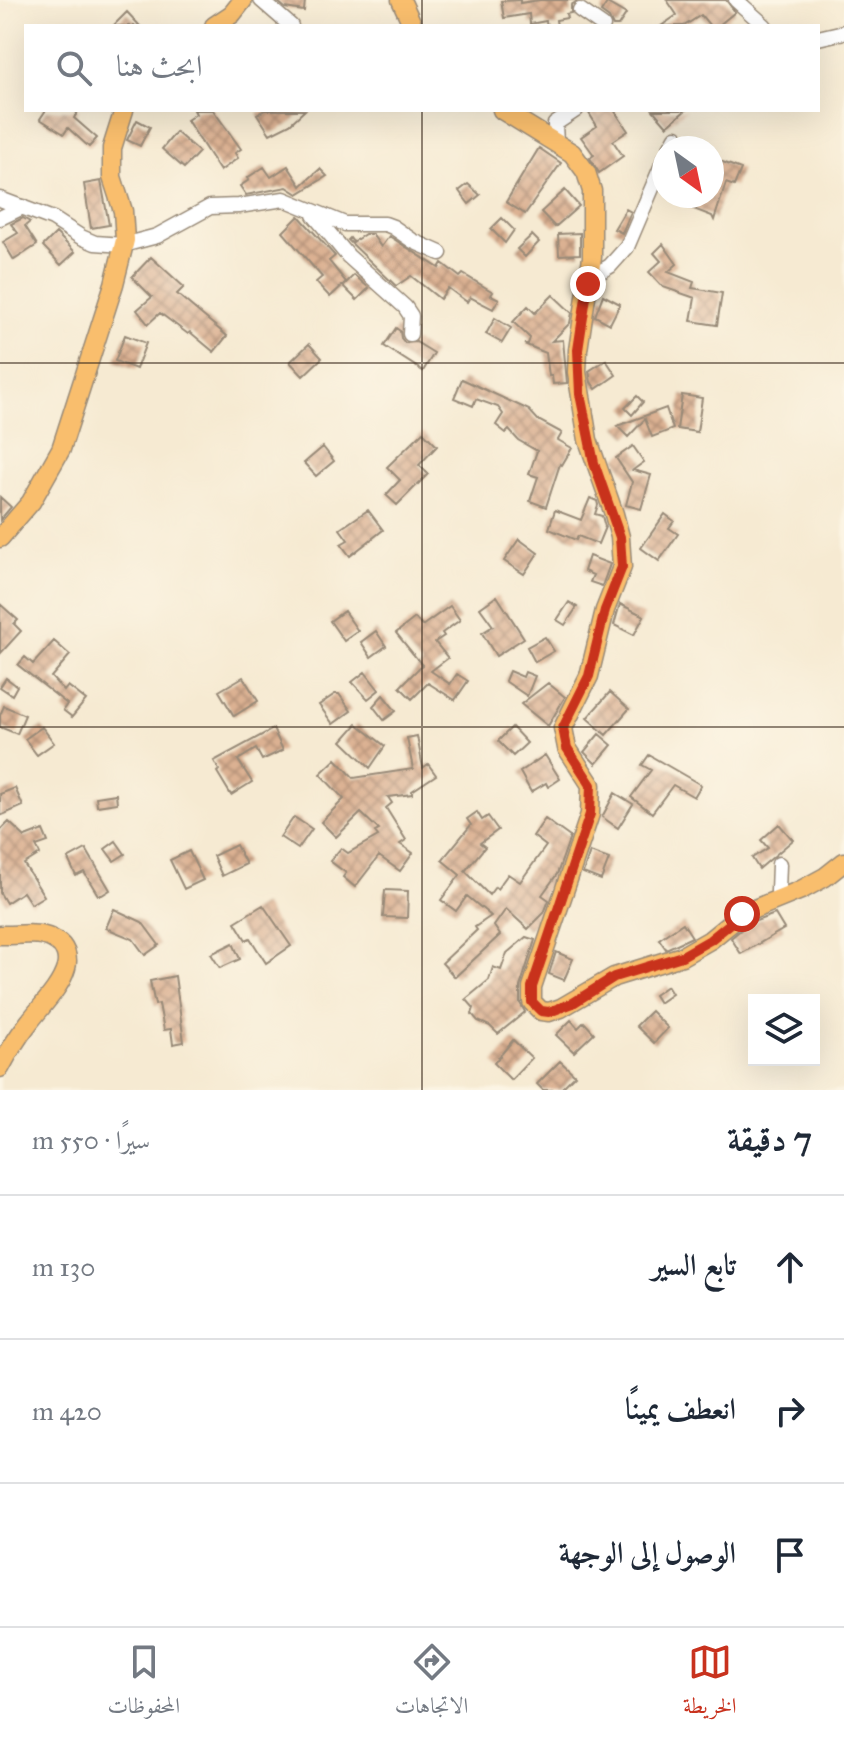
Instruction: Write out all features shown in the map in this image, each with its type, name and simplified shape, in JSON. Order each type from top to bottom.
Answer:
[{"type":"main road","points":[[217,24],[232,14],[243,0]]},
{"type":"main road","points":[[401,0],[412,24]]},
{"type":"main road","points":[[0,538],[31,502],[61,449],[114,284],[123,245],[123,211],[112,177],[112,148],[123,112]]},
{"type":"main road","points":[[505,112],[556,143],[581,163],[592,191],[593,233],[578,350],[580,394],[594,463],[620,537],[622,567],[605,610],[589,676],[563,728],[567,748],[591,785],[590,814],[532,987],[532,1002],[541,1011],[561,1008],[614,977],[682,956],[710,940],[742,914],[825,877],[844,862]]},
{"type":"main road","points":[[0,935],[37,935],[54,939],[64,949],[67,959],[59,983],[24,1028],[0,1068]]},
{"type":"street","points":[[261,0],[289,24]]},
{"type":"street","points":[[736,0],[763,24]]},
{"type":"street","points":[[580,10],[600,24]]},
{"type":"street","points":[[820,38],[844,32]]},
{"type":"street","points":[[556,143],[555,124],[573,112]]},
{"type":"street","points":[[589,278],[610,266],[627,247],[652,188]]},
{"type":"street","points":[[0,199],[53,219],[95,243],[123,245],[157,236],[210,207],[284,199],[345,224],[385,224],[440,253]]},
{"type":"street","points":[[0,218],[23,207]]},
{"type":"street","points":[[311,212],[348,256],[405,307],[413,324],[410,334]]},
{"type":"street","points":[[779,864],[778,891],[782,897]]},
{"type":"building","points":[[276,0],[305,0],[304,11],[285,8]]},
{"type":"building","points":[[579,0],[571,5],[567,18],[556,20],[557,24],[547,24],[546,21],[530,24],[529,14],[504,18],[501,1]]},
{"type":"building","points":[[667,0],[726,0],[735,12],[720,24],[708,24],[701,15],[687,24],[664,24],[677,15]]},
{"type":"building","points":[[607,3],[626,14],[619,24],[612,24],[601,12]]},
{"type":"building","points":[[127,12],[138,24],[115,24]]},
{"type":"building","points":[[45,112],[78,112],[74,118],[97,138],[89,147],[68,128],[64,134],[40,119]]},
{"type":"building","points":[[214,112],[241,149],[235,153],[238,158],[220,171],[187,120],[196,114]]},
{"type":"building","points":[[303,112],[290,124],[270,134],[257,114]]},
{"type":"building","points":[[588,112],[615,112],[628,131],[613,141],[623,156],[599,173],[590,158],[594,155],[581,137],[597,126]]},
{"type":"building","points":[[655,112],[684,112],[667,126]]},
{"type":"building","points":[[137,120],[150,127],[140,146],[127,140]]},
{"type":"building","points":[[176,132],[199,152],[184,168],[162,149]]},
{"type":"building","points":[[539,148],[561,163],[525,214],[506,202]]},
{"type":"building","points":[[724,163],[741,169],[734,186],[726,183],[724,189]]},
{"type":"building","points":[[288,166],[301,186],[320,169],[327,176],[298,194],[287,187],[246,195],[240,186],[264,167],[271,177]]},
{"type":"building","points":[[101,181],[109,225],[91,228],[84,184]]},
{"type":"building","points":[[468,184],[480,195],[469,204],[459,191]]},
{"type":"building","points":[[565,190],[579,206],[555,227],[541,212]]},
{"type":"building","points":[[691,208],[718,208],[714,220],[712,216]]},
{"type":"building","points":[[626,209],[631,212],[622,233],[614,229]]},
{"type":"building","points":[[299,216],[335,256],[329,261],[346,282],[330,297],[316,282],[322,277],[283,232]]},
{"type":"building","points":[[23,218],[30,222],[25,226],[37,245],[14,260],[3,242],[18,233],[11,224]]},
{"type":"building","points":[[502,218],[514,230],[505,243],[491,229]]},
{"type":"building","points":[[56,233],[75,252],[61,265],[43,246]]},
{"type":"building","points":[[580,233],[580,254],[559,255],[558,234]]},
{"type":"building","points":[[365,234],[372,234],[381,247],[389,236],[439,268],[442,263],[460,277],[463,274],[499,299],[493,309],[470,297],[467,302],[448,288],[440,299],[411,276],[396,286],[348,240],[350,238],[353,242]]},
{"type":"building","points":[[532,235],[539,242],[525,257],[517,249]]},
{"type":"building","points":[[663,244],[677,264],[668,272],[694,282],[692,288],[722,293],[717,325],[691,321],[695,298],[663,287],[649,272],[661,261],[654,253]]},
{"type":"building","points":[[151,257],[184,287],[177,294],[227,336],[214,352],[160,313],[148,324],[137,310],[152,297],[132,277]]},
{"type":"building","points":[[354,275],[369,288],[357,300],[343,286]]},
{"type":"building","points":[[553,295],[572,313],[570,323],[552,341],[563,340],[567,383],[553,384],[546,353],[524,344],[528,344],[530,338],[513,322],[528,306],[535,313]]},
{"type":"building","points":[[603,295],[620,304],[610,324],[595,316]]},
{"type":"building","points":[[495,318],[511,328],[502,343],[486,334]]},
{"type":"building","points":[[396,328],[405,343],[416,342],[434,353],[423,371],[384,346]]},
{"type":"building","points":[[125,335],[146,343],[136,369],[115,361]]},
{"type":"building","points":[[309,344],[322,358],[303,376],[290,362]]},
{"type":"building","points":[[606,360],[616,375],[596,389],[589,371]]},
{"type":"building","points":[[462,379],[529,410],[538,420],[562,433],[558,440],[572,448],[560,464],[546,507],[530,501],[538,477],[529,474],[537,451],[518,440],[509,430],[506,433],[496,425],[503,414],[498,407],[476,399],[473,406],[454,398]]},
{"type":"building","points":[[682,395],[702,398],[697,432],[677,429]]},
{"type":"building","points":[[637,396],[643,402],[632,415],[625,408]]},
{"type":"building","points":[[666,408],[673,429],[652,437],[645,419],[628,437],[617,426]]},
{"type":"building","points":[[423,432],[437,446],[419,465],[428,474],[397,505],[386,495],[400,480],[387,467]]},
{"type":"building","points":[[633,446],[644,462],[633,470],[651,475],[641,509],[626,505],[632,482],[616,458]]},
{"type":"building","points":[[323,447],[334,461],[316,476],[304,463]]},
{"type":"building","points":[[0,497],[11,507],[0,520]]},
{"type":"building","points":[[590,498],[597,501],[595,514],[602,516],[605,527],[598,544],[578,536],[576,540],[549,529],[555,510],[581,520]]},
{"type":"building","points":[[368,510],[383,530],[350,556],[341,544],[348,540],[340,529]]},
{"type":"building","points":[[665,514],[674,521],[669,528],[678,534],[659,561],[641,548]]},
{"type":"building","points":[[519,539],[538,553],[524,574],[504,561]]},
{"type":"building","points":[[589,556],[610,564],[602,586],[590,582],[593,575],[584,571]]},
{"type":"building","points":[[497,596],[524,638],[496,656],[482,633],[493,626],[480,608]]},
{"type":"building","points":[[569,602],[577,607],[565,625],[557,620]]},
{"type":"building","points":[[0,604],[18,620],[14,624],[21,631],[0,654]]},
{"type":"building","points":[[620,604],[644,616],[634,635],[614,625]]},
{"type":"building","points":[[450,606],[460,620],[435,642],[448,658],[431,671],[450,684],[457,674],[468,681],[455,700],[428,683],[412,699],[400,687],[422,665],[396,633],[415,618],[422,626]]},
{"type":"building","points":[[344,611],[358,631],[344,641],[330,621]]},
{"type":"building","points":[[376,631],[386,646],[371,657],[361,642]]},
{"type":"building","points":[[545,637],[554,651],[535,662],[527,647]]},
{"type":"building","points":[[54,641],[70,655],[51,677],[64,691],[68,686],[86,700],[72,717],[63,710],[67,704],[18,665],[25,657],[33,664]]},
{"type":"building","points":[[509,671],[523,677],[525,672],[535,676],[527,696],[505,681]]},
{"type":"building","points":[[365,672],[379,690],[368,699],[352,682]]},
{"type":"building","points":[[243,677],[258,701],[234,716],[219,691]]},
{"type":"building","points":[[6,678],[17,686],[12,695],[0,687]]},
{"type":"building","points":[[548,683],[565,697],[548,726],[521,704]]},
{"type":"building","points":[[610,692],[629,709],[606,735],[587,718]]},
{"type":"building","points":[[339,694],[351,711],[333,724],[319,705]]},
{"type":"building","points":[[383,695],[396,711],[384,720],[373,706]]},
{"type":"building","points":[[4,706],[25,715],[17,734],[0,727]]},
{"type":"building","points":[[357,724],[385,746],[370,768],[342,741]]},
{"type":"building","points":[[42,727],[54,743],[37,755],[25,739]]},
{"type":"building","points":[[512,727],[527,743],[513,756],[498,741]]},
{"type":"building","points":[[273,729],[283,750],[262,760],[256,749],[238,760],[252,782],[231,795],[214,761]]},
{"type":"building","points":[[599,734],[612,745],[596,764],[584,752]]},
{"type":"building","points":[[417,736],[423,768],[428,764],[436,775],[412,794],[388,797],[392,803],[386,808],[406,840],[400,844],[413,853],[400,871],[379,856],[355,887],[343,877],[346,873],[330,861],[341,848],[348,853],[378,836],[375,832],[379,830],[361,813],[336,837],[321,822],[344,799],[320,774],[336,759],[354,778],[413,769],[407,738]]},
{"type":"building","points":[[545,755],[560,779],[531,792],[520,772]]},
{"type":"building","points":[[649,755],[701,785],[694,797],[673,785],[652,813],[631,797],[651,770],[642,765]]},
{"type":"building","points":[[15,788],[23,806],[0,816],[0,794]]},
{"type":"building","points":[[615,793],[633,804],[618,828],[602,817]]},
{"type":"building","points":[[116,794],[117,803],[97,806],[96,797]]},
{"type":"building","points":[[477,812],[482,820],[488,816],[498,830],[480,843],[485,847],[465,871],[489,895],[508,874],[520,882],[546,846],[533,836],[545,819],[570,837],[557,874],[542,895],[549,900],[544,913],[528,929],[506,909],[494,926],[500,935],[455,977],[442,963],[477,930],[475,927],[491,916],[467,896],[456,911],[441,900],[460,875],[442,860],[471,825],[467,819]]},
{"type":"building","points":[[294,817],[312,829],[298,849],[280,837]]},
{"type":"building","points":[[9,822],[25,837],[43,830],[48,842],[36,846],[40,854],[24,864],[44,896],[31,904],[23,892],[6,903],[0,893],[0,831]]},
{"type":"building","points":[[779,824],[793,840],[759,869],[752,858],[768,848],[761,840]]},
{"type":"building","points":[[116,841],[125,854],[114,861],[105,849]]},
{"type":"building","points":[[236,845],[246,864],[222,876],[213,856]]},
{"type":"building","points":[[86,849],[110,890],[102,895],[98,895],[84,872],[76,876],[68,859]]},
{"type":"building","points":[[189,851],[203,880],[184,889],[170,860]]},
{"type":"building","points":[[590,852],[609,859],[601,880],[583,873]]},
{"type":"building","points":[[385,890],[408,891],[407,918],[383,917]]},
{"type":"building","points":[[263,905],[291,946],[266,963],[235,922]]},
{"type":"building","points":[[114,909],[142,922],[159,945],[145,955],[133,939],[106,928]]},
{"type":"building","points":[[775,914],[784,929],[741,954],[731,938],[748,924]]},
{"type":"building","points":[[683,923],[692,937],[666,949],[659,939]]},
{"type":"building","points":[[526,937],[535,940],[520,987],[520,1003],[525,1012],[498,1034],[478,1021],[472,1014],[474,1008],[466,999],[489,980],[493,967],[501,970],[507,953]]},
{"type":"building","points":[[233,943],[240,959],[220,968],[211,954]]},
{"type":"building","points":[[556,952],[573,959],[564,980],[549,974]]},
{"type":"building","points":[[175,976],[184,1042],[173,1044],[171,1029],[164,1030],[150,981]]},
{"type":"building","points":[[667,986],[672,994],[659,1003],[654,995]]},
{"type":"building","points":[[651,1011],[668,1028],[654,1043],[636,1026]]},
{"type":"building","points":[[571,1020],[578,1028],[584,1022],[594,1033],[574,1052],[556,1035]]},
{"type":"building","points":[[513,1040],[532,1058],[511,1080],[494,1063]]},
{"type":"building","points":[[560,1061],[575,1075],[560,1090],[543,1090],[537,1084]]},
{"type":"route","points":[[588,284],[577,372],[583,418],[594,463],[620,537],[622,567],[605,610],[585,687],[563,728],[567,748],[591,785],[590,814],[532,987],[532,1002],[541,1011],[549,1012],[573,1003],[614,977],[682,956],[710,940],[742,914]]}]
